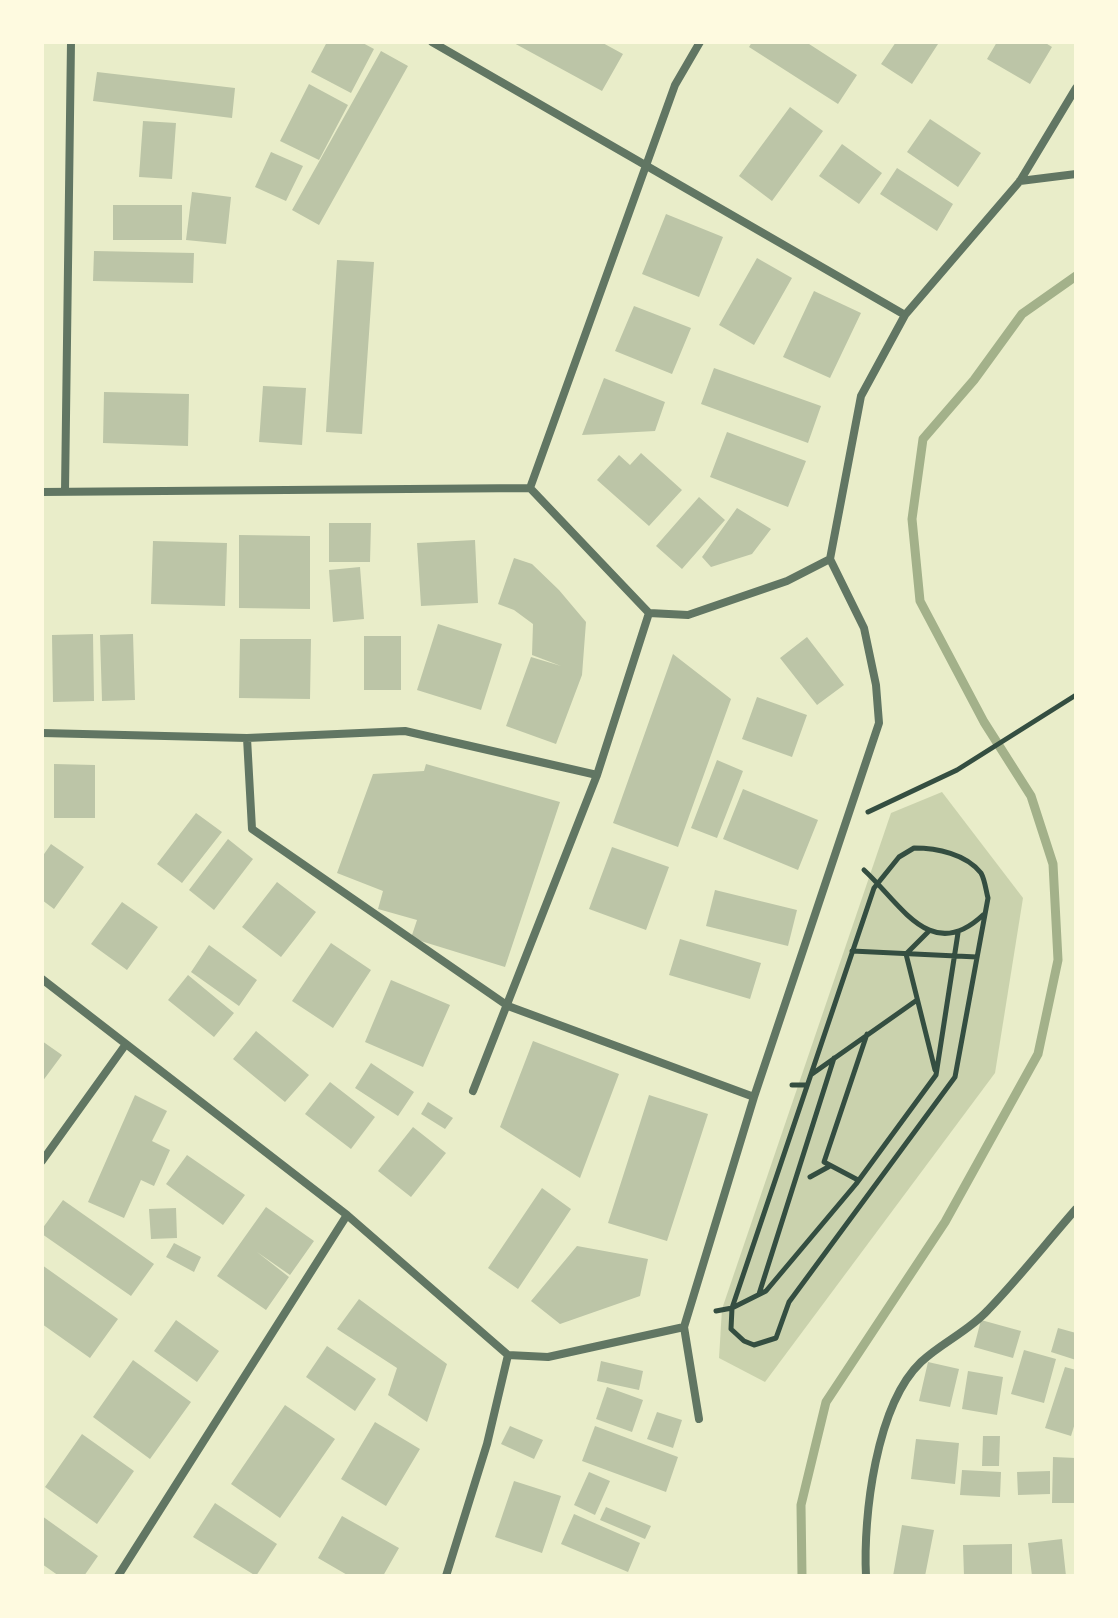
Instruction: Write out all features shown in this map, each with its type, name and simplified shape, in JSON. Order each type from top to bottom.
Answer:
[{"type":"street","points":[[65,491],[71,42]]},
{"type":"street","points":[[432,42],[905,315]]},
{"type":"street","points":[[530,488],[675,85],[700,42]]},
{"type":"street","points":[[699,1419],[684,1327],[754,1097],[879,723],[876,685],[864,628],[830,559],[861,396],[905,315],[1020,181],[1076,88]]},
{"type":"street","points":[[1020,181],[1076,174]]},
{"type":"street","points":[[42,492],[530,488],[649,613],[688,615],[787,581],[830,559]]},
{"type":"street","points":[[473,1091],[597,775],[649,613]]},
{"type":"street","points":[[42,733],[247,738],[405,731],[597,775]]},
{"type":"street","points":[[247,738],[252,829],[508,1006],[754,1097]]},
{"type":"street","points":[[42,979],[347,1215],[508,1355],[548,1357],[684,1327]]},
{"type":"street","points":[[42,1161],[126,1044]]},
{"type":"street","points":[[866,1576],[864,1545],[871,1488],[890,1409],[919,1363],[986,1312],[1076,1209]]},
{"type":"street","points":[[118,1576],[347,1215]]},
{"type":"street","points":[[446,1576],[487,1444],[508,1355]]},
{"type":"path","points":[[845,823],[957,770],[1076,695]]},
{"type":"path","points":[[914,848],[943,850],[981,874],[988,898],[985,913],[955,1077],[789,1302],[776,1338],[754,1345],[744,1341],[731,1329],[732,1308],[874,888],[899,857],[914,848]]},
{"type":"path","points":[[864,870],[928,932],[945,935],[958,933],[985,913]]},
{"type":"path","points":[[906,954],[928,932]]},
{"type":"path","points":[[716,1311],[732,1308],[766,1291],[858,1180],[936,1075],[958,933]]},
{"type":"path","points":[[852,951],[977,957]]},
{"type":"path","points":[[906,954],[936,1075]]},
{"type":"path","points":[[811,1074],[917,1000]]},
{"type":"path","points":[[858,1180],[824,1162],[867,1034]]},
{"type":"path","points":[[758,1295],[834,1058]]},
{"type":"path","points":[[792,1085],[807,1085]]},
{"type":"path","points":[[810,1177],[830,1166]]},
{"type":"green space","points":[[942,792],[1023,898],[995,1073],[765,1382],[719,1358],[722,1309],[891,813]]},
{"type":"building","points":[[327,42],[361,42],[374,49],[351,93],[311,72]]},
{"type":"building","points":[[512,42],[601,42],[623,54],[602,91]]},
{"type":"building","points":[[752,42],[806,42],[857,75],[838,104],[749,47]]},
{"type":"building","points":[[896,42],[938,44],[912,84],[881,64]]},
{"type":"building","points":[[997,42],[1044,42],[1052,47],[1030,84],[987,59]]},
{"type":"building","points":[[381,51],[408,66],[319,225],[292,210]]},
{"type":"building","points":[[97,72],[235,88],[232,118],[93,101]]},
{"type":"building","points":[[309,84],[348,105],[319,160],[280,141]]},
{"type":"building","points":[[790,107],[823,131],[772,201],[739,176]]},
{"type":"building","points":[[930,119],[981,153],[958,187],[907,152]]},
{"type":"building","points":[[143,121],[176,123],[172,179],[139,177]]},
{"type":"building","points":[[842,144],[882,173],[859,204],[819,176]]},
{"type":"building","points":[[271,152],[303,166],[286,201],[255,187]]},
{"type":"building","points":[[897,168],[953,204],[937,231],[880,194]]},
{"type":"building","points":[[192,192],[231,197],[226,244],[186,240]]},
{"type":"building","points":[[113,205],[182,205],[182,240],[113,240]]},
{"type":"building","points":[[666,214],[723,237],[699,297],[642,274]]},
{"type":"building","points":[[94,251],[194,253],[193,283],[93,281]]},
{"type":"building","points":[[757,258],[792,278],[754,345],[719,325]]},
{"type":"building","points":[[337,260],[374,262],[362,434],[326,432]]},
{"type":"building","points":[[814,291],[861,313],[830,378],[783,357]]},
{"type":"building","points":[[634,306],[691,328],[672,374],[615,351]]},
{"type":"building","points":[[714,368],[821,406],[808,443],[701,404]]},
{"type":"building","points":[[604,378],[665,402],[655,431],[582,435]]},
{"type":"building","points":[[263,386],[306,388],[302,445],[259,442]]},
{"type":"building","points":[[104,392],[189,394],[188,446],[103,443]]},
{"type":"building","points":[[727,432],[806,461],[788,507],[710,477]]},
{"type":"building","points":[[641,453],[682,490],[649,526],[597,480],[619,455],[630,465]]},
{"type":"building","points":[[699,497],[725,520],[682,569],[656,546]]},
{"type":"building","points":[[737,508],[771,529],[752,554],[711,567],[702,557]]},
{"type":"building","points":[[329,523],[371,523],[370,562],[329,562]]},
{"type":"building","points":[[239,535],[310,536],[310,609],[239,608]]},
{"type":"building","points":[[475,540],[478,603],[421,606],[417,543]]},
{"type":"building","points":[[153,541],[227,543],[225,606],[151,604]]},
{"type":"building","points":[[514,558],[532,564],[586,622],[582,675],[556,744],[506,726],[531,657],[561,666],[532,655],[533,624],[514,610],[498,604]]},
{"type":"building","points":[[360,567],[364,619],[333,622],[329,570]]},
{"type":"building","points":[[438,624],[502,644],[481,710],[417,690]]},
{"type":"building","points":[[93,634],[94,701],[53,702],[52,635]]},
{"type":"building","points":[[133,634],[135,700],[102,701],[100,635]]},
{"type":"building","points":[[364,636],[401,636],[401,690],[364,690]]},
{"type":"building","points":[[807,637],[844,685],[817,705],[780,658]]},
{"type":"building","points":[[240,639],[311,639],[310,699],[239,698]]},
{"type":"building","points":[[673,654],[731,699],[678,847],[613,823]]},
{"type":"building","points":[[757,697],[807,715],[792,757],[742,739]]},
{"type":"building","points":[[717,760],[743,771],[717,838],[691,828]]},
{"type":"building","points":[[54,764],[95,765],[95,818],[54,818]]},
{"type":"building","points":[[426,764],[560,802],[505,967],[411,938],[417,920],[378,909],[383,891],[337,873],[373,774],[424,771]]},
{"type":"building","points":[[743,789],[818,820],[798,870],[723,839]]},
{"type":"building","points":[[196,813],[222,832],[182,883],[157,864]]},
{"type":"building","points":[[228,839],[253,859],[214,910],[189,890]]},
{"type":"building","points":[[51,844],[84,867],[54,909],[42,900],[42,857]]},
{"type":"building","points":[[612,847],[669,867],[646,930],[589,909]]},
{"type":"building","points":[[277,882],[316,912],[281,957],[242,927]]},
{"type":"building","points":[[715,890],[797,910],[788,946],[706,926]]},
{"type":"building","points":[[122,902],[158,927],[127,970],[91,944]]},
{"type":"building","points":[[680,939],[761,963],[750,999],[669,975]]},
{"type":"building","points":[[331,943],[371,970],[333,1028],[292,1001]]},
{"type":"building","points":[[209,945],[257,980],[239,1006],[191,972]]},
{"type":"building","points":[[188,975],[234,1013],[214,1037],[168,1000]]},
{"type":"building","points":[[391,980],[450,1005],[423,1067],[365,1042]]},
{"type":"building","points":[[256,1031],[309,1075],[285,1102],[233,1059]]},
{"type":"building","points":[[42,1041],[62,1055],[42,1082]]},
{"type":"building","points":[[533,1041],[619,1074],[580,1178],[500,1127]]},
{"type":"building","points":[[371,1063],[414,1092],[398,1116],[355,1088]]},
{"type":"building","points":[[330,1082],[375,1117],[351,1149],[305,1114]]},
{"type":"building","points":[[135,1095],[167,1111],[152,1141],[170,1150],[154,1186],[141,1180],[124,1218],[88,1202]]},
{"type":"building","points":[[649,1095],[708,1114],[667,1241],[608,1223]]},
{"type":"building","points":[[428,1102],[453,1118],[445,1129],[421,1114]]},
{"type":"building","points":[[413,1127],[446,1153],[411,1197],[378,1171]]},
{"type":"building","points":[[187,1155],[245,1195],[223,1225],[166,1184]]},
{"type":"building","points":[[542,1188],[571,1209],[518,1289],[488,1268]]},
{"type":"building","points":[[63,1200],[154,1264],[131,1296],[42,1234],[42,1229]]},
{"type":"building","points":[[266,1207],[314,1241],[290,1275],[257,1252],[289,1277],[266,1310],[217,1276]]},
{"type":"building","points":[[176,1208],[177,1238],[151,1239],[149,1209]]},
{"type":"building","points":[[174,1243],[201,1257],[194,1272],[166,1257]]},
{"type":"building","points":[[577,1246],[648,1259],[640,1296],[560,1324],[531,1301]]},
{"type":"building","points":[[42,1265],[118,1319],[90,1358],[42,1324]]},
{"type":"building","points":[[359,1299],[447,1364],[427,1422],[388,1395],[397,1368],[337,1329]]},
{"type":"building","points":[[176,1320],[219,1351],[197,1382],[154,1351]]},
{"type":"building","points":[[981,1320],[1021,1331],[1013,1358],[974,1347]]},
{"type":"building","points":[[1058,1328],[1076,1333],[1076,1360],[1051,1352]]},
{"type":"building","points":[[327,1346],[376,1379],[355,1411],[306,1377]]},
{"type":"building","points":[[1024,1350],[1056,1359],[1044,1403],[1011,1394]]},
{"type":"building","points":[[133,1360],[191,1402],[150,1459],[93,1417]]},
{"type":"building","points":[[601,1361],[643,1371],[639,1390],[597,1381]]},
{"type":"building","points":[[928,1362],[959,1369],[950,1407],[919,1401]]},
{"type":"building","points":[[1065,1367],[1076,1370],[1076,1420],[1071,1436],[1045,1428]]},
{"type":"building","points":[[968,1371],[1003,1377],[997,1415],[962,1409]]},
{"type":"building","points":[[607,1387],[643,1400],[632,1432],[596,1419]]},
{"type":"building","points":[[285,1405],[335,1439],[280,1518],[231,1484]]},
{"type":"building","points":[[657,1412],[682,1420],[673,1448],[647,1439]]},
{"type":"building","points":[[375,1422],[420,1449],[386,1506],[341,1479]]},
{"type":"building","points":[[510,1426],[543,1440],[534,1459],[501,1444]]},
{"type":"building","points":[[595,1426],[678,1457],[666,1492],[582,1461]]},
{"type":"building","points":[[82,1434],[134,1471],[97,1524],[45,1487]]},
{"type":"building","points":[[983,1436],[1000,1436],[999,1466],[982,1466]]},
{"type":"building","points":[[916,1439],[959,1443],[955,1484],[911,1479]]},
{"type":"building","points":[[1053,1457],[1076,1458],[1076,1503],[1052,1503]]},
{"type":"building","points":[[962,1470],[1001,1472],[1000,1497],[960,1495]]},
{"type":"building","points":[[1050,1471],[1050,1494],[1018,1495],[1017,1472]]},
{"type":"building","points":[[589,1472],[610,1481],[595,1515],[574,1505]]},
{"type":"building","points":[[514,1481],[561,1496],[542,1553],[495,1537]]},
{"type":"building","points":[[215,1503],[277,1544],[256,1576],[193,1537]]},
{"type":"building","points":[[606,1507],[651,1526],[645,1539],[600,1520]]},
{"type":"building","points":[[574,1514],[640,1543],[628,1572],[561,1544]]},
{"type":"building","points":[[42,1516],[98,1556],[84,1576],[59,1576],[42,1564]]},
{"type":"building","points":[[342,1516],[399,1548],[383,1576],[349,1576],[318,1558]]},
{"type":"building","points":[[902,1525],[934,1530],[925,1576],[893,1576]]},
{"type":"building","points":[[1062,1539],[1066,1576],[1032,1576],[1028,1543]]},
{"type":"building","points":[[1012,1544],[1012,1576],[964,1576],[963,1545]]},
{"type":"waterway","points":[[802,1576],[801,1505],[826,1402],[945,1222],[1038,1054],[1058,960],[1053,864],[1031,796],[984,722],[920,601],[912,519],[923,439],[974,380],[1022,314],[1076,276]]}]
